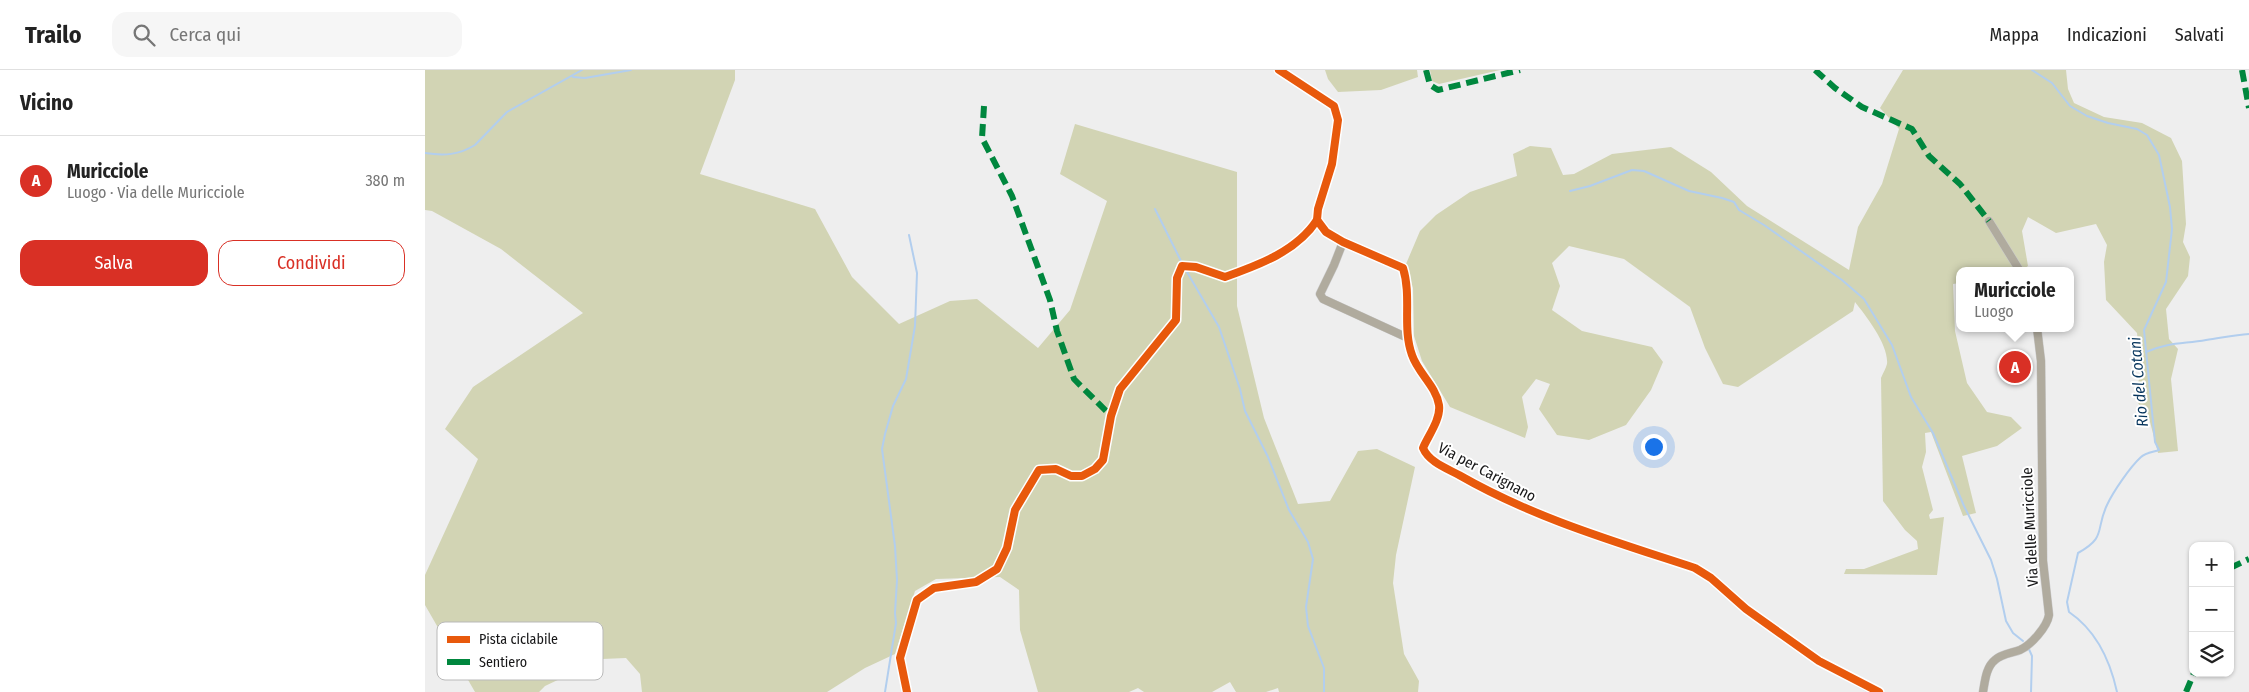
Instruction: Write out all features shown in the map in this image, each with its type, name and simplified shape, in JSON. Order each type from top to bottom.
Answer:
[{"type":"street","points":[[907,692],[900,658],[917,600],[934,588],[976,582],[997,569],[1007,548],[1015,510],[1039,470],[1056,469],[1071,476],[1082,476],[1095,469],[1103,460],[1111,416],[1120,389],[1176,320],[1177,278],[1182,266],[1196,267],[1225,277],[1275,258],[1306,234],[1317,220],[1318,209],[1332,164],[1338,120],[1334,106],[1279,70]]},
{"type":"street","name":"Via per Carignano","points":[[1317,220],[1326,232],[1343,242],[1403,268],[1408,283],[1408,338],[1411,353],[1416,365],[1430,385],[1439,405],[1439,413],[1423,448],[1430,459],[1487,491],[1528,511],[1695,568],[1711,578],[1745,609],[1819,661],[1879,692]]},
{"type":"street","points":[[1989,221],[2018,267]]},
{"type":"street","points":[[1343,242],[1319,294],[1323,299],[1408,338]]},
{"type":"street","name":"Via delle Muricciole","points":[[1983,692],[1988,668],[1995,659],[2023,649],[2039,632],[2048,620],[2049,615],[2043,561],[2041,361],[2037,332]]},
{"type":"green space","points":[[425,70],[735,70],[735,80],[700,174],[815,209],[852,277],[899,324],[950,301],[977,299],[1038,348],[1070,310],[1107,201],[1060,174],[1075,124],[1237,172],[1237,306],[1264,418],[1298,504],[1330,501],[1358,451],[1377,449],[1415,467],[1396,555],[1393,583],[1404,654],[1419,681],[1418,692],[1279,692],[1278,688],[1266,692],[1236,692],[1230,682],[1212,692],[1144,692],[1138,688],[1129,692],[1038,692],[1020,630],[1019,590],[1000,577],[936,579],[915,591],[895,654],[865,668],[827,692],[642,692],[640,674],[626,658],[603,659],[603,622],[437,622],[437,626],[425,605],[425,575],[478,459],[445,429],[473,387],[583,313],[501,249],[432,211],[425,210]]},
{"type":"green space","points":[[1325,70],[1417,70],[1418,77],[1381,90],[1338,92],[1328,79]]},
{"type":"green space","points":[[1430,70],[1500,70],[1439,84],[1432,81]]},
{"type":"green space","points":[[1903,70],[2066,70],[2068,89],[2074,103],[2104,117],[2142,123],[2171,138],[2182,161],[2186,224],[2183,242],[2190,257],[2188,276],[2166,309],[2169,339],[2178,349],[2171,379],[2178,451],[2158,453],[2149,418],[2133,396],[2141,374],[2137,333],[2106,300],[2104,262],[2107,245],[2096,224],[2056,233],[2028,217],[2022,231],[2028,266],[2027,267],[1956,267],[1956,284],[1953,284],[1955,331],[1967,383],[1987,412],[2011,417],[2022,428],[1997,446],[1962,456],[1976,513],[1963,516],[1931,432],[1925,433],[1926,452],[1922,467],[1933,510],[1929,515],[1930,519],[1944,517],[1937,575],[1844,574],[1846,569],[1864,569],[1918,549],[1917,541],[1905,530],[1883,501],[1881,378],[1887,364],[1887,356],[1876,331],[1855,302],[1853,311],[1738,387],[1723,384],[1705,348],[1690,307],[1624,259],[1569,246],[1552,263],[1560,286],[1552,310],[1582,331],[1652,347],[1663,362],[1651,390],[1626,425],[1589,440],[1557,435],[1539,409],[1550,384],[1536,379],[1522,397],[1528,427],[1525,438],[1450,407],[1422,361],[1414,336],[1413,288],[1406,264],[1420,231],[1436,215],[1470,192],[1517,176],[1513,154],[1530,146],[1551,148],[1563,175],[1574,174],[1612,154],[1671,147],[1711,172],[1747,206],[1849,270],[1858,227],[1882,184],[1899,129],[1880,108]]},
{"type":"green space","points":[[468,680],[558,680],[545,686],[539,692],[475,692]]},
{"type":"waterway","points":[[425,153],[451,154],[475,145],[507,112],[582,70]]},
{"type":"waterway","points":[[573,77],[585,78],[631,70]]},
{"type":"waterway","name":"Rio del Cotani","points":[[2032,70],[2052,83],[2070,106],[2087,116],[2137,129],[2147,135],[2159,155],[2170,207],[2172,229],[2166,282],[2144,330],[2155,442],[2159,450],[2141,457],[2113,493],[2103,514],[2097,537],[2078,553],[2067,602],[2069,612],[2087,628],[2101,647],[2117,692]]},
{"type":"waterway","points":[[1570,191],[1590,186],[1632,170],[1644,171],[1689,191],[1734,202],[1739,210],[1764,225],[1842,280],[1864,299],[1892,345],[1911,397],[1933,433],[1964,506],[1991,560],[2006,621],[2013,633],[2023,641]]},
{"type":"waterway","points":[[1155,209],[1182,263]]},
{"type":"waterway","points":[[885,692],[896,623],[897,580],[895,546],[882,449],[893,406],[906,379],[915,326],[917,273],[909,235]]},
{"type":"waterway","points":[[1187,272],[1219,327],[1240,389],[1245,411],[1268,457],[1289,510],[1308,542],[1313,559],[1306,607],[1308,626],[1324,668],[1324,692]]},
{"type":"waterway","points":[[2146,352],[2169,345],[2249,334]]},
{"type":"waterway","points":[[2028,647],[2032,656],[2031,692]]},
{"type":"waterway","points":[[1826,669],[1869,692]]},
{"type":"marked path","points":[[1426,70],[1430,85],[1438,90],[1520,70]]},
{"type":"marked path","points":[[1815,70],[1835,88],[1862,107],[1912,129],[1929,156],[1960,184],[1989,221]]},
{"type":"marked path","points":[[2242,70],[2249,108]]},
{"type":"marked path","points":[[984,106],[982,138],[1012,196],[1050,300],[1057,331],[1074,379],[1111,416]]},
{"type":"marked path","points":[[2234,566],[2249,559]]},
{"type":"marked path","points":[[2186,692],[2192,677]]},
{"type":"cycle path","points":[[1279,70],[1334,106],[1338,120],[1332,164],[1318,209],[1317,220],[1326,232],[1343,242],[1403,268],[1407,290],[1409,345],[1415,362],[1431,386],[1439,405],[1436,422],[1423,448],[1429,457],[1443,467],[1516,504],[1574,528],[1695,568],[1711,578],[1746,609],[1819,661],[1879,692]]},
{"type":"cycle path","points":[[907,692],[900,658],[917,600],[934,588],[976,582],[997,569],[1007,548],[1015,510],[1039,470],[1056,469],[1071,476],[1082,476],[1095,469],[1103,460],[1111,416],[1120,389],[1176,320],[1177,278],[1182,266],[1196,267],[1225,277],[1276,256],[1299,240],[1317,220]]},
{"type":"place","name":"Muricciole","points":[[2015,367]]}]
